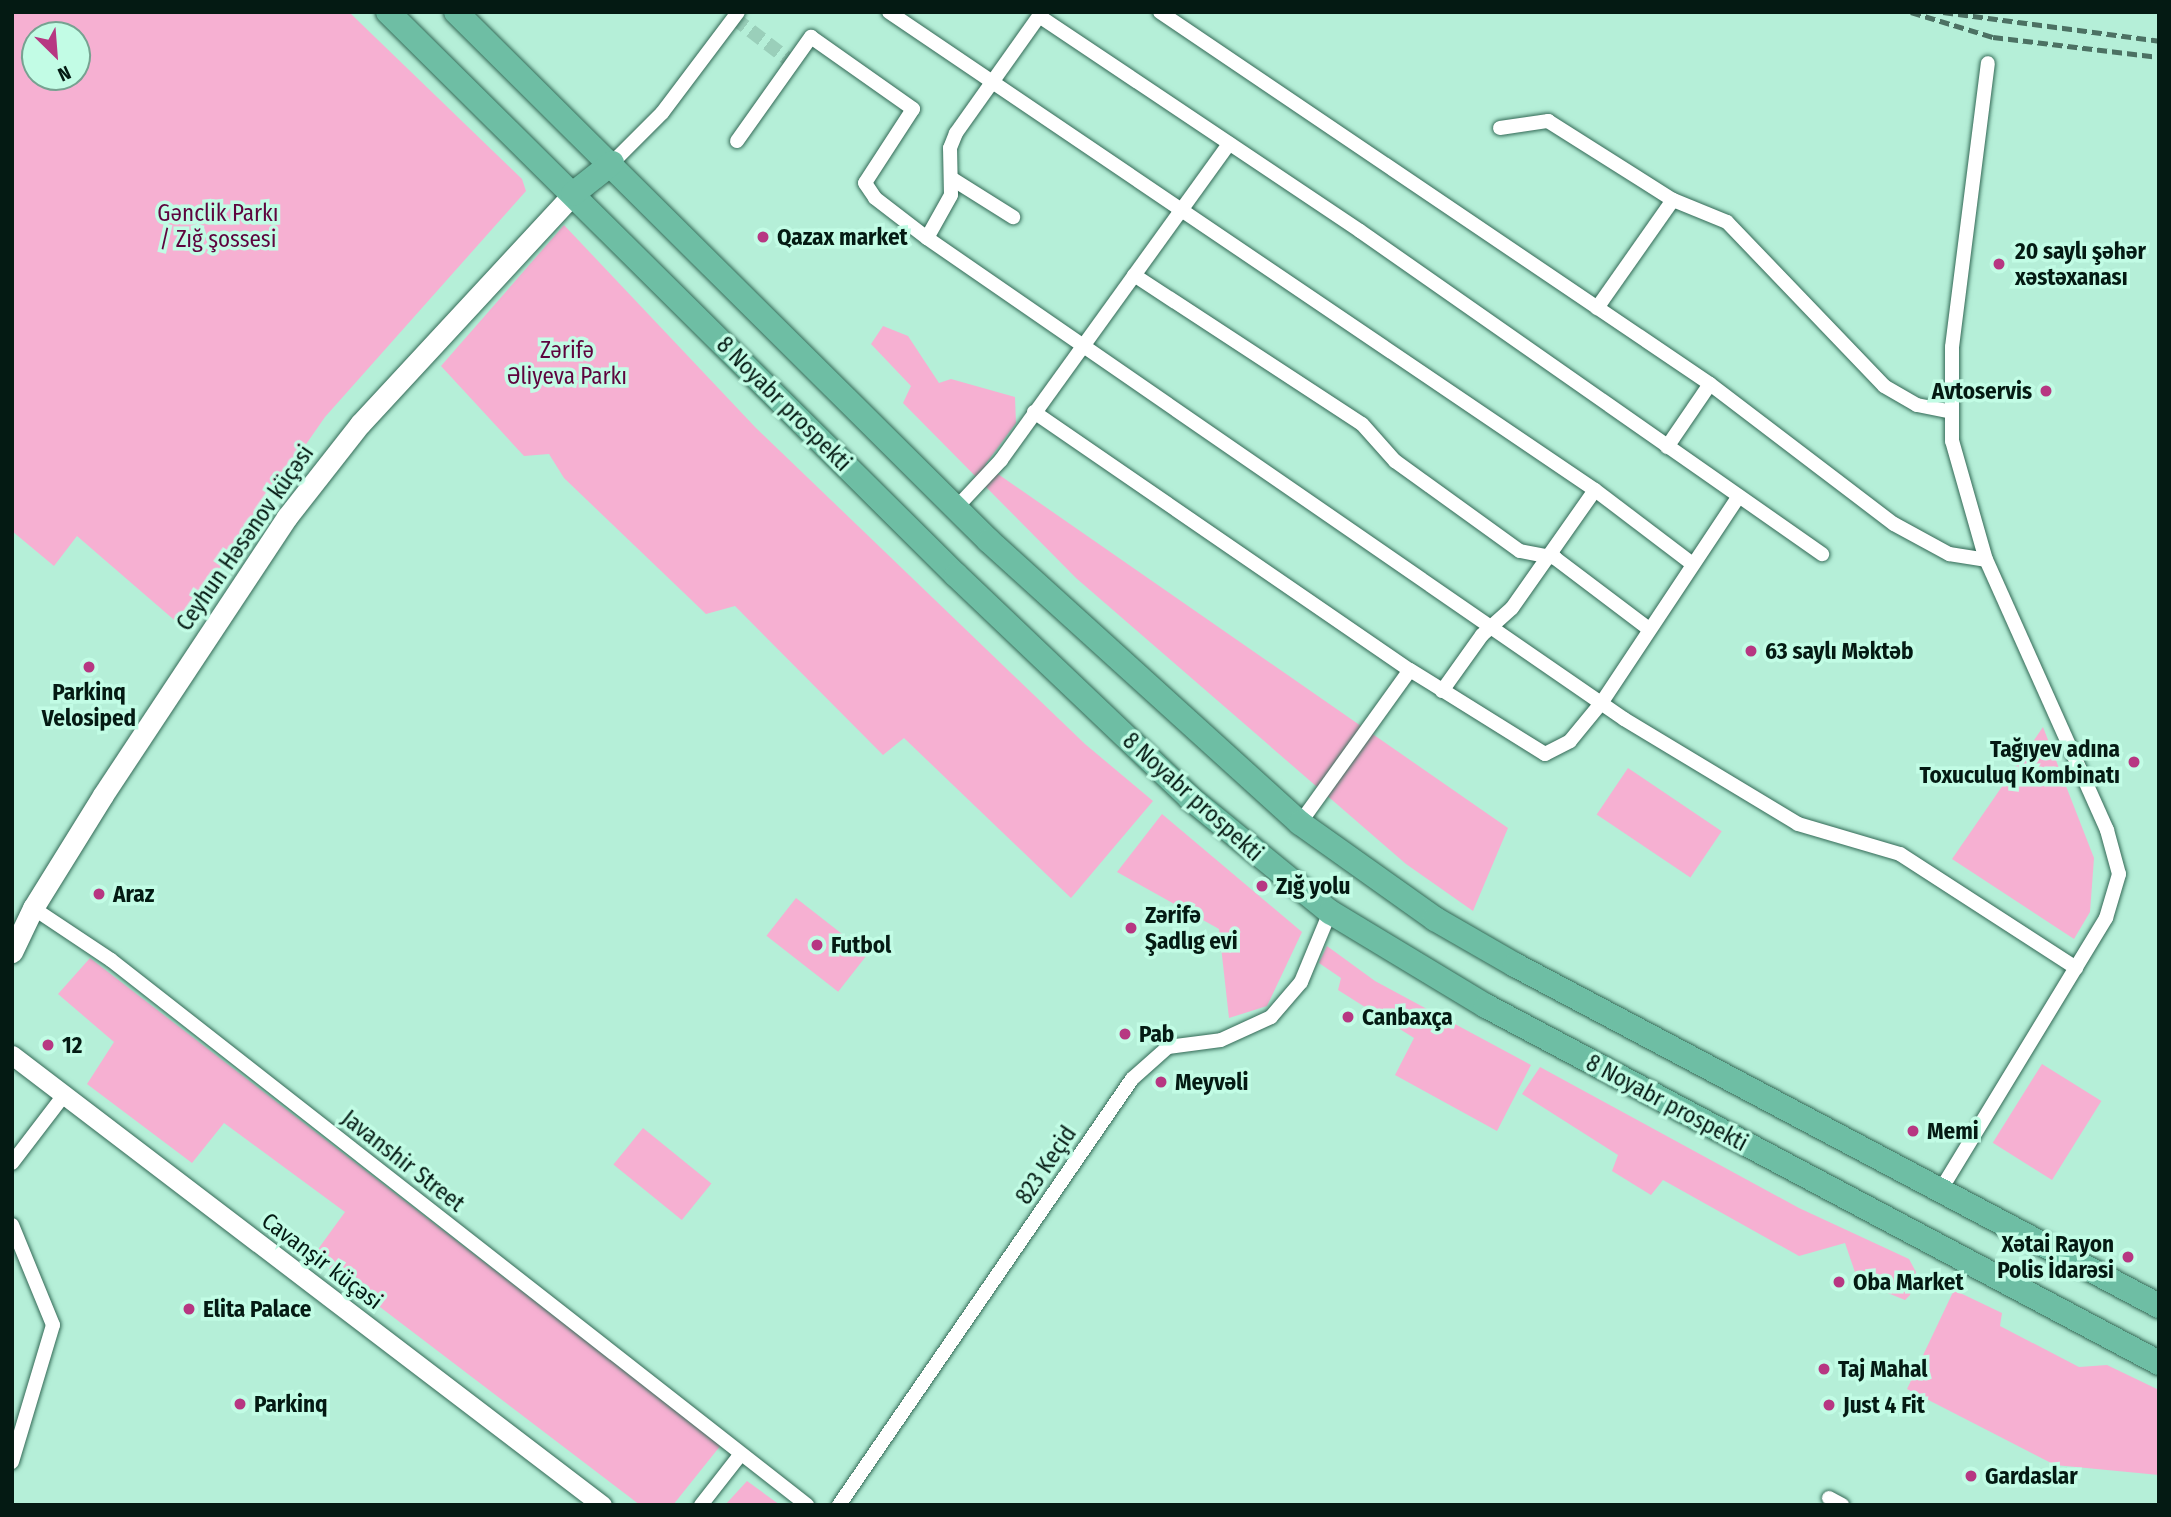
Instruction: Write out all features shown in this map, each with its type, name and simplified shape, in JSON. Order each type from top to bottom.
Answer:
[{"type":"highway","name":"8 Noyabr prospekti","points":[[388,12],[1161,771],[1330,912],[1486,1006],[2159,1363]]},
{"type":"highway","points":[[456,12],[612,163],[956,508],[1300,823],[1435,919],[1515,965],[2159,1306]]},
{"type":"highway","points":[[573,194],[612,163]]},
{"type":"main road","name":"Ceyhun Həsənov küçəsi","points":[[12,953],[33,908],[308,488],[408,370],[573,194]]},
{"type":"street","points":[[612,163],[654,123],[738,12]]},
{"type":"street","points":[[889,12],[1183,208],[1595,490],[1691,563]]},
{"type":"street","points":[[1160,12],[1710,384],[1904,530],[1949,554],[1986,560]]},
{"type":"street","points":[[927,238],[954,180],[950,148],[991,80],[1041,14],[1822,554]]},
{"type":"street","points":[[737,141],[811,37],[913,109],[865,183],[875,198],[927,238],[1080,348],[1494,625],[1601,702],[1798,824],[1900,854],[2076,968]]},
{"type":"street","points":[[1940,1191],[2115,899],[2119,874],[2115,851],[1986,560],[1958,474],[1949,411],[1987,63]]},
{"type":"street","points":[[1500,128],[1548,121],[1673,200],[1719,217],[1743,234],[1884,386],[1917,405],[1949,411]]},
{"type":"street","points":[[956,508],[1034,412],[1229,144]]},
{"type":"street","points":[[954,180],[1013,217]]},
{"type":"street","points":[[1597,307],[1673,200]]},
{"type":"street","points":[[1134,275],[1362,424],[1395,461],[1520,551],[1555,558],[1649,629]]},
{"type":"street","points":[[1667,447],[1710,384]]},
{"type":"street","points":[[1034,412],[1410,670],[1545,754],[1570,741],[1601,702],[1691,563],[1739,496]]},
{"type":"street","points":[[1442,691],[1494,625],[1512,608],[1544,556],[1595,490]]},
{"type":"street","points":[[1300,823],[1410,670]]},
{"type":"street","name":"Javanshir Street","points":[[33,908],[111,960],[740,1455]]},
{"type":"street","name":"823 Keçid","points":[[839,1505],[1132,1079],[1168,1047],[1220,1040],[1271,1017],[1301,982],[1330,912]]},
{"type":"street","name":"Cavanşir küçəsi","points":[[12,1055],[602,1505]]},
{"type":"street","points":[[12,1163],[64,1095]]},
{"type":"street","points":[[12,1226],[53,1325],[12,1462]]},
{"type":"street","points":[[701,1505],[740,1455],[807,1505]]},
{"type":"green space","name":"Gənclik Parkı / Zığ şossesi","points":[[12,12],[349,12],[522,179],[526,191],[325,417],[180,625],[77,536],[54,566],[12,531]]},
{"type":"green space","name":"Zərifə Əliyeva Parkı","points":[[564,225],[756,428],[1085,744],[1153,801],[1071,898],[904,738],[883,755],[735,606],[706,614],[564,478],[549,454],[524,456],[441,366]]},
{"type":"green space","points":[[883,326],[908,336],[939,383],[951,379],[1015,397],[1016,423],[985,465],[1508,828],[1473,911],[1406,864],[1076,578],[903,403],[911,386],[871,344]]},
{"type":"green space","points":[[2043,727],[2094,858],[2090,912],[2074,939],[1952,859]]},
{"type":"green space","points":[[1628,768],[1722,831],[1690,878],[1597,814]]},
{"type":"green space","points":[[1162,814],[1302,932],[1267,1006],[1229,1018],[1219,929],[1117,872]]},
{"type":"green space","name":"Futbol","points":[[796,898],[868,954],[838,992],[766,936]]},
{"type":"green space","points":[[1327,946],[1375,981],[1531,1065],[1497,1131],[1395,1075],[1414,1038],[1338,990],[1341,978],[1319,963]]},
{"type":"green space","points":[[90,958],[721,1445],[673,1505],[640,1505],[313,1256],[345,1212],[224,1123],[192,1163],[87,1084],[114,1042],[58,994]]},
{"type":"green space","points":[[2042,1064],[2101,1101],[2052,1180],[1993,1143]]},
{"type":"green space","points":[[1540,1067],[1799,1208],[1909,1259],[1916,1272],[1910,1295],[1905,1300],[1858,1281],[1845,1243],[1799,1256],[1663,1180],[1651,1195],[1612,1171],[1618,1155],[1522,1094]]},
{"type":"green space","points":[[643,1128],[711,1183],[682,1220],[613,1165]]},
{"type":"green space","points":[[1954,1290],[2002,1313],[2000,1326],[2079,1367],[2107,1365],[2159,1390],[2159,1475],[2055,1465],[1907,1389]]},
{"type":"green space","points":[[747,1481],[780,1505],[725,1505]]},
{"type":"tunnel","points":[[734,18],[793,63]]},
{"type":"railway","points":[[1911,12],[1993,37],[2159,57]]},
{"type":"railway","points":[[1943,12],[2159,41]]},
{"type":"place","name":"Qazax market","points":[[763,237]]},
{"type":"place","name":"20 saylı şəhər xəstəxanası","points":[[1999,264]]},
{"type":"place","name":"Avtoservis","points":[[2046,391]]},
{"type":"place","name":"63 saylı Məktəb","points":[[1751,651]]},
{"type":"place","name":"Parkinq Velosiped","points":[[89,667]]},
{"type":"place","name":"Tağıyev adına Toxuculuq Kombinatı","points":[[2134,762]]},
{"type":"place","name":"Zığ yolu","points":[[1262,886]]},
{"type":"place","name":"Araz","points":[[99,894]]},
{"type":"place","name":"Zərifə Şadlıg evi","points":[[1131,928]]},
{"type":"place","name":"Futbol","points":[[817,945]]},
{"type":"place","name":"Canbaxça","points":[[1348,1017]]},
{"type":"place","name":"Pab","points":[[1125,1034]]},
{"type":"place","name":"12","points":[[48,1045]]},
{"type":"place","name":"Meyvəli","points":[[1161,1082]]},
{"type":"place","name":"Memi","points":[[1913,1131]]},
{"type":"place","name":"Xətai Rayon Polis İdarəsi","points":[[2128,1257]]},
{"type":"place","name":"Oba Market","points":[[1839,1282]]},
{"type":"place","name":"Elita Palace","points":[[189,1309]]},
{"type":"place","name":"Taj Mahal","points":[[1824,1369]]},
{"type":"place","name":"Parkinq","points":[[240,1404]]},
{"type":"place","name":"Just 4 Fit","points":[[1829,1405]]},
{"type":"place","name":"Gardaslar","points":[[1971,1476]]}]
